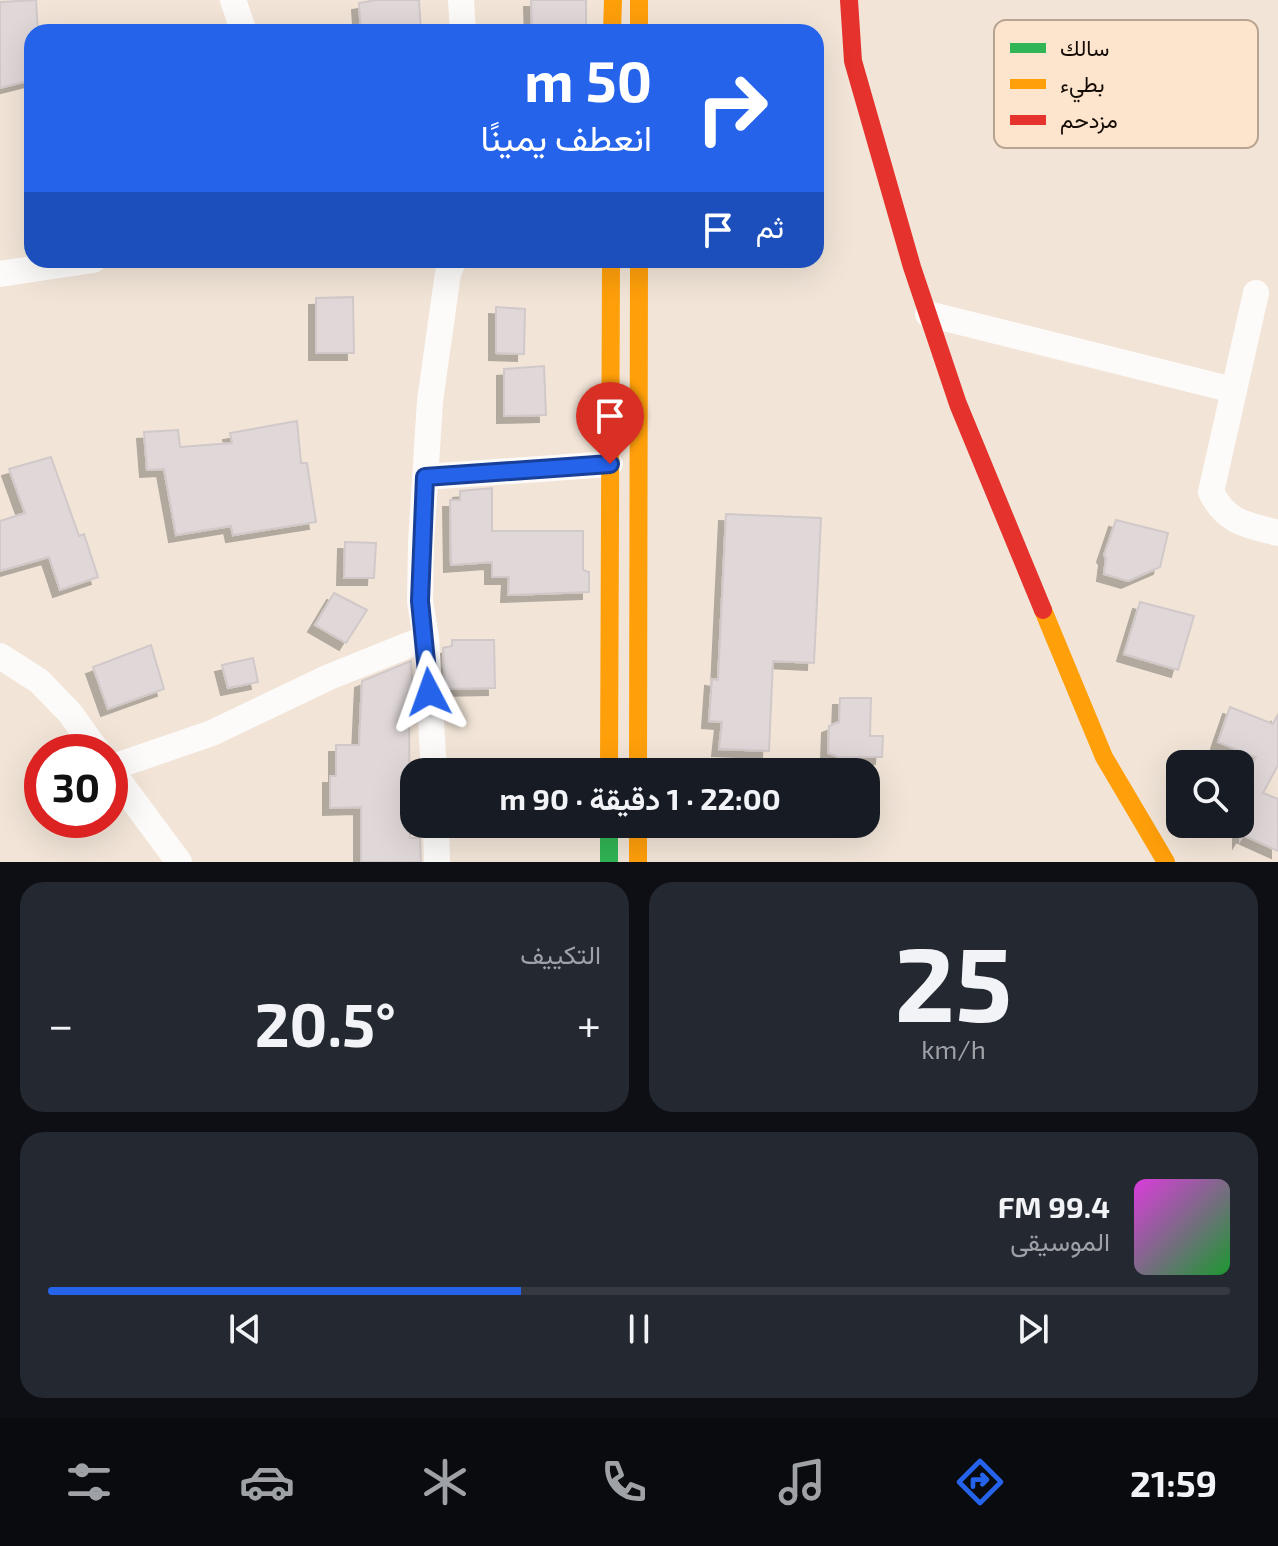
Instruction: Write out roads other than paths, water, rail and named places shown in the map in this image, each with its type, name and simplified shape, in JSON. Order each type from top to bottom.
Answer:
[{"type":"main road","points":[[612,24],[613,0]]},
{"type":"main road","points":[[639,0],[639,24]]},
{"type":"main road","points":[[849,0],[853,61],[958,404],[1104,757],[1166,862]]},
{"type":"main road","points":[[609,758],[611,268]]},
{"type":"main road","points":[[638,758],[639,268]]},
{"type":"main road","points":[[609,838],[609,862]]},
{"type":"main road","points":[[638,838],[638,862]]},
{"type":"street","points":[[233,0],[241,24]]},
{"type":"street","points":[[461,0],[462,24]]},
{"type":"street","points":[[0,274],[40,268]]},
{"type":"street","points":[[433,758],[426,638],[420,601],[434,366],[450,268]]},
{"type":"street","points":[[1256,293],[1211,492],[1228,516],[1278,533]]},
{"type":"street","points":[[928,314],[1233,390]]},
{"type":"street","points":[[425,477],[610,464]]},
{"type":"street","points":[[128,762],[212,733],[314,684],[426,638]]},
{"type":"street","points":[[0,656],[39,681],[85,734]]},
{"type":"street","points":[[128,793],[179,862]]},
{"type":"street","points":[[436,838],[437,862]]}]
